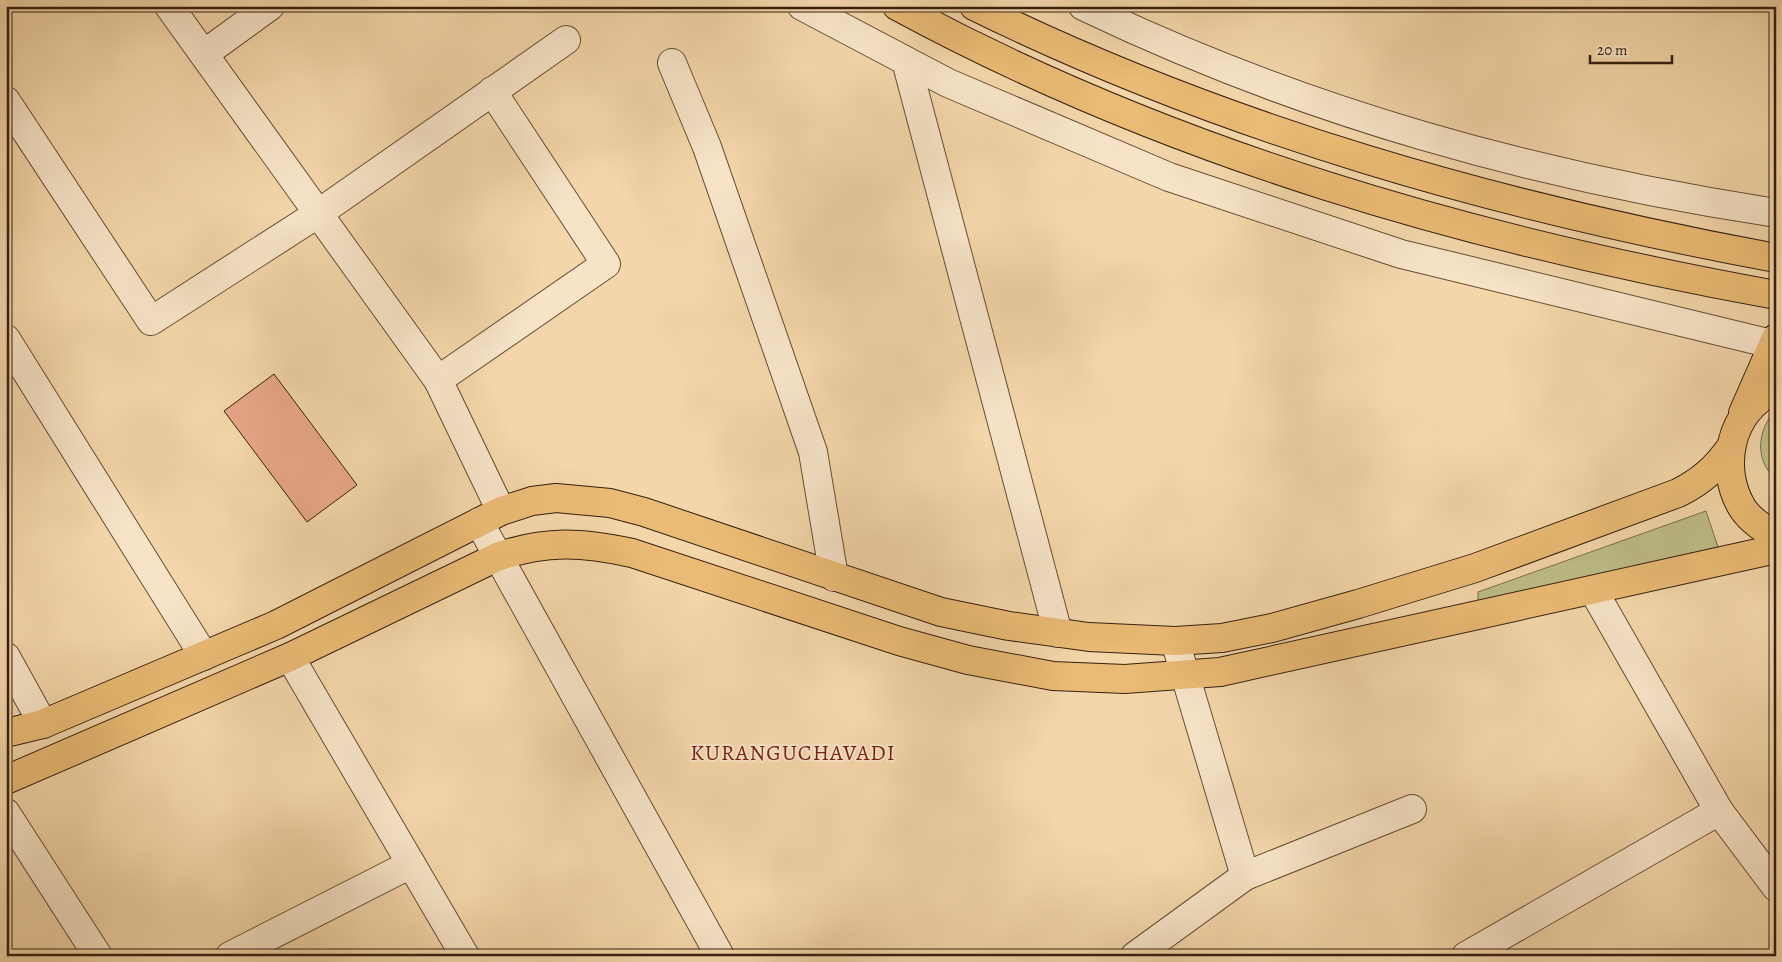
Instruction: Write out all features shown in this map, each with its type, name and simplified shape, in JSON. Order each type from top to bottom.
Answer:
[{"type":"main road","points":[[897,6],[1056,83],[1184,137],[1292,176],[1402,210],[1530,243],[1688,279],[1776,295]]},
{"type":"main road","points":[[974,6],[1101,62],[1269,129],[1524,204],[1689,242],[1776,258]]},
{"type":"main road","points":[[1775,342],[1734,436],[1729,469],[1734,491],[1744,510],[1760,526],[1776,536]]},
{"type":"main road","points":[[6,739],[276,625],[490,517],[532,501],[556,498],[610,503],[644,512],[941,612],[1089,637],[1175,641],[1222,638],[1272,628],[1475,568],[1678,493],[1705,477],[1718,466],[1753,406],[1776,390]]},
{"type":"main road","points":[[6,780],[290,657],[497,557],[524,547],[557,543],[595,545],[632,553],[899,640],[968,660],[1053,676],[1125,679],[1220,672],[1776,549]]},
{"type":"main road","points":[[6,733],[43,724]]},
{"type":"street","points":[[170,6],[438,380],[490,517],[497,557],[720,956]]},
{"type":"street","points":[[204,54],[270,6]]},
{"type":"street","points":[[802,6],[948,84],[1169,176],[1401,254],[1775,342]]},
{"type":"street","points":[[1083,6],[1238,74],[1372,122],[1502,159],[1678,198],[1776,213]]},
{"type":"street","points":[[6,101],[151,321],[319,213],[566,40]]},
{"type":"street","points":[[906,61],[1058,633]]},
{"type":"street","points":[[672,63],[707,147],[813,452],[834,577]]},
{"type":"street","points":[[438,380],[606,264],[492,91]]},
{"type":"street","points":[[6,339],[204,656]]},
{"type":"street","points":[[1593,590],[1719,811],[1776,887]]},
{"type":"street","points":[[1175,641],[1187,675],[1245,876]]},
{"type":"street","points":[[6,657],[43,724]]},
{"type":"street","points":[[290,657],[465,956]]},
{"type":"street","points":[[1135,956],[1245,876],[1412,809]]},
{"type":"street","points":[[1466,956],[1719,811]]},
{"type":"street","points":[[6,813],[98,956]]},
{"type":"street","points":[[230,956],[411,864]]},
{"type":"shaded area","points":[[1776,410],[1776,479],[1764,463],[1761,445],[1765,426]]},
{"type":"shaded area","points":[[1706,511],[1718,547],[1486,602],[1478,600],[1478,592]]},
{"type":"building","points":[[274,374],[357,485],[307,522],[224,411]]},
{"type":"district","name":"KURANGUCHAVADI","points":[[793,752]]}]
